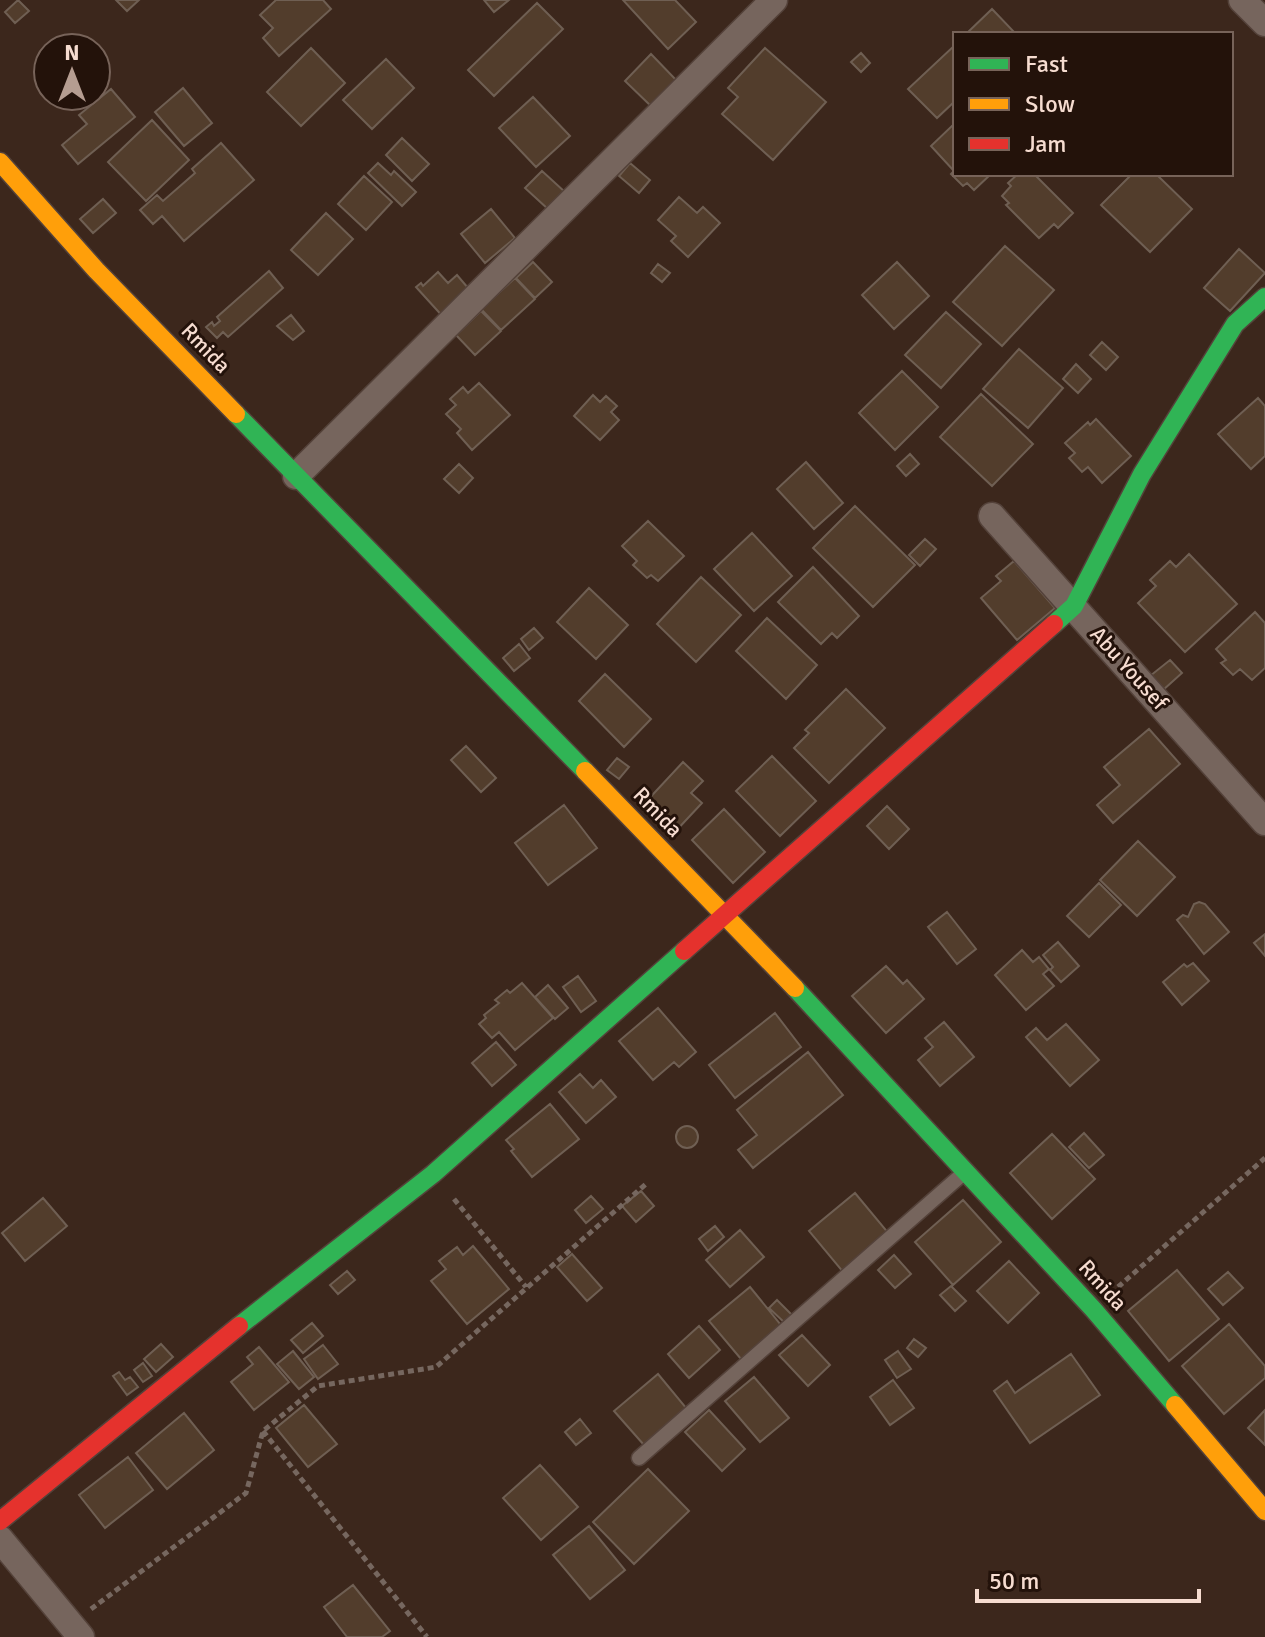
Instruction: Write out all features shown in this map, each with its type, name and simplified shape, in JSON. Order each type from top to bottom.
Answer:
[{"type":"street","points":[[296,476],[774,0]]},
{"type":"street","points":[[1242,0],[1265,23]]},
{"type":"street","name":"Rmida","points":[[0,162],[96,270],[724,914],[966,1170],[1093,1309],[1265,1511]]},
{"type":"street","points":[[0,1521],[218,1342],[433,1174],[1074,606],[1142,474],[1235,324],[1265,297]]},
{"type":"street","name":"Abu Yousef","points":[[992,516],[1265,822]]},
{"type":"street","points":[[0,1539],[76,1630]]},
{"type":"lane","points":[[639,1458],[966,1170]]},
{"type":"path","points":[[1093,1309],[1265,1158]]},
{"type":"path","points":[[433,1174],[526,1287]]},
{"type":"path","points":[[76,1630],[246,1493],[263,1431],[318,1386],[436,1367],[646,1184]]},
{"type":"path","points":[[263,1431],[427,1637]]},
{"type":"building","points":[[18,0],[29,11],[15,23],[5,12]]},
{"type":"building","points":[[116,0],[139,0],[127,11]]},
{"type":"building","points":[[276,0],[323,0],[331,9],[279,56],[263,38],[273,28],[260,15]]},
{"type":"building","points":[[484,0],[509,0],[494,12]]},
{"type":"building","points":[[623,0],[675,0],[696,22],[668,49]]},
{"type":"building","points":[[537,3],[563,29],[494,96],[468,70]]},
{"type":"building","points":[[992,9],[1014,32],[968,32]]},
{"type":"building","points":[[953,47],[953,103],[937,118],[908,89]]},
{"type":"building","points":[[311,48],[345,83],[301,126],[267,92]]},
{"type":"building","points":[[765,48],[826,102],[773,160],[722,114],[738,97],[728,88]]},
{"type":"building","points":[[861,53],[870,63],[861,72],[851,62]]},
{"type":"building","points":[[651,54],[678,82],[652,107],[625,81]]},
{"type":"building","points":[[386,59],[414,88],[372,129],[343,100]]},
{"type":"building","points":[[183,88],[212,123],[184,146],[155,112]]},
{"type":"building","points":[[112,90],[135,117],[78,164],[62,145],[87,124],[79,115],[83,112],[112,112]]},
{"type":"building","points":[[533,97],[570,136],[536,167],[499,128]]},
{"type":"building","points":[[152,120],[189,160],[146,201],[108,162]]},
{"type":"building","points":[[953,125],[953,170],[931,146]]},
{"type":"building","points":[[402,138],[429,164],[412,181],[386,155]]},
{"type":"building","points":[[221,143],[254,180],[184,241],[162,216],[153,224],[140,210],[157,195],[163,201],[195,173],[192,169]]},
{"type":"building","points":[[378,163],[391,175],[394,171],[416,192],[402,206],[368,173]]},
{"type":"building","points":[[630,163],[650,180],[639,193],[619,176]]},
{"type":"building","points":[[542,171],[565,192],[548,209],[525,188]]},
{"type":"building","points":[[364,176],[392,202],[366,230],[338,204]]},
{"type":"building","points":[[953,176],[989,176],[974,190],[967,183],[963,186]]},
{"type":"building","points":[[1016,176],[1036,176],[1073,213],[1058,228],[1054,224],[1039,238],[1006,205],[1009,203],[1002,196],[1011,186],[1008,183]]},
{"type":"building","points":[[1130,176],[1158,176],[1192,209],[1150,252],[1101,205]]},
{"type":"building","points":[[679,197],[697,213],[703,207],[720,223],[688,257],[671,241],[676,236],[658,220]]},
{"type":"building","points":[[103,199],[116,213],[93,233],[80,219]]},
{"type":"building","points":[[491,209],[515,238],[485,263],[461,234]]},
{"type":"building","points":[[326,213],[353,239],[318,275],[291,250]]},
{"type":"building","points":[[1005,246],[1054,290],[1002,346],[953,302]]},
{"type":"building","points":[[1239,249],[1265,273],[1230,311],[1204,288]]},
{"type":"building","points":[[533,262],[552,282],[535,298],[516,278]]},
{"type":"building","points":[[897,262],[929,296],[894,329],[862,295]]},
{"type":"building","points":[[658,264],[670,273],[662,282],[651,273]]},
{"type":"building","points":[[269,271],[283,288],[228,337],[223,332],[217,338],[206,327],[220,321],[217,317]]},
{"type":"building","points":[[438,272],[448,283],[457,275],[474,295],[446,320],[416,287],[421,283],[423,286]]},
{"type":"building","points":[[515,278],[535,299],[501,330],[481,309]]},
{"type":"building","points":[[481,311],[501,331],[475,355],[456,335]]},
{"type":"building","points":[[946,312],[981,344],[941,388],[905,355]]},
{"type":"building","points":[[291,315],[304,331],[293,340],[277,326]]},
{"type":"building","points":[[1102,342],[1118,357],[1106,370],[1090,355]]},
{"type":"building","points":[[1019,349],[1063,388],[1028,428],[983,389]]},
{"type":"building","points":[[1076,364],[1091,379],[1078,393],[1063,379]]},
{"type":"building","points":[[902,371],[938,407],[895,450],[859,413]]},
{"type":"building","points":[[479,383],[510,415],[472,450],[457,433],[461,429],[446,414],[456,405],[450,399],[463,387],[468,393]]},
{"type":"building","points":[[981,394],[1033,444],[992,486],[940,437]]},
{"type":"building","points":[[593,395],[600,402],[606,396],[617,406],[611,412],[619,420],[600,440],[574,416]]},
{"type":"building","points":[[1258,398],[1265,406],[1265,456],[1251,469],[1218,434]]},
{"type":"building","points":[[1096,419],[1131,456],[1102,483],[1088,467],[1082,472],[1069,458],[1075,453],[1065,443],[1088,422],[1090,425]]},
{"type":"building","points":[[910,454],[919,464],[906,476],[897,466]]},
{"type":"building","points":[[806,462],[843,503],[814,529],[777,489]]},
{"type":"building","points":[[459,464],[473,478],[459,493],[444,479]]},
{"type":"building","points":[[855,506],[915,565],[873,607],[813,548]]},
{"type":"building","points":[[648,521],[684,556],[658,581],[651,575],[647,578],[633,565],[637,561],[622,546]]},
{"type":"building","points":[[752,533],[792,576],[754,611],[714,569]]},
{"type":"building","points":[[925,539],[936,549],[920,566],[909,555]]},
{"type":"building","points":[[1189,554],[1237,604],[1185,652],[1138,603],[1156,586],[1150,580],[1170,561],[1176,567]]},
{"type":"building","points":[[1014,561],[1055,608],[1017,640],[981,598],[1001,581],[996,576]]},
{"type":"building","points":[[813,567],[859,616],[837,638],[832,633],[821,644],[778,602]]},
{"type":"building","points":[[701,577],[741,615],[696,662],[657,624]]},
{"type":"building","points":[[589,588],[628,625],[596,659],[557,622]]},
{"type":"building","points":[[1255,612],[1265,623],[1265,668],[1252,680],[1240,669],[1233,675],[1221,663],[1226,660],[1216,649]]},
{"type":"building","points":[[767,618],[817,665],[786,699],[736,651]]},
{"type":"building","points":[[534,628],[543,638],[529,650],[521,639]]},
{"type":"building","points":[[519,644],[530,658],[514,671],[503,658]]},
{"type":"building","points":[[1170,660],[1182,673],[1163,690],[1150,676]]},
{"type":"building","points":[[605,674],[651,719],[624,747],[579,701]]},
{"type":"building","points":[[846,689],[885,728],[829,783],[794,748],[809,733],[805,730]]},
{"type":"building","points":[[1149,729],[1180,764],[1113,823],[1097,805],[1120,785],[1104,767]]},
{"type":"building","points":[[466,746],[496,778],[481,792],[451,760]]},
{"type":"building","points":[[772,756],[816,801],[780,836],[736,791]]},
{"type":"building","points":[[617,758],[629,767],[619,779],[607,770]]},
{"type":"building","points":[[683,762],[703,781],[691,793],[702,803],[673,834],[643,805]]},
{"type":"building","points":[[564,805],[597,848],[548,885],[515,843]]},
{"type":"building","points":[[887,806],[909,829],[889,849],[867,826]]},
{"type":"building","points":[[724,809],[765,852],[733,883],[692,840]]},
{"type":"building","points":[[1138,841],[1175,877],[1137,916],[1100,880]]},
{"type":"building","points":[[1099,883],[1121,905],[1089,937],[1067,916]]},
{"type":"building","points":[[1194,904],[1205,904],[1229,932],[1204,954],[1177,920],[1183,915],[1188,917]]},
{"type":"building","points":[[947,912],[976,949],[957,964],[928,927]]},
{"type":"building","points":[[1265,934],[1265,956],[1254,943]]},
{"type":"building","points":[[1058,942],[1079,966],[1061,982],[1050,970],[1053,967],[1043,955]]},
{"type":"building","points":[[1022,950],[1033,962],[1039,957],[1049,969],[1043,974],[1054,986],[1026,1010],[995,975]]},
{"type":"building","points":[[1193,963],[1209,981],[1182,1005],[1163,982],[1184,964],[1187,967]]},
{"type":"building","points":[[886,966],[903,984],[907,980],[924,999],[886,1033],[852,996]]},
{"type":"building","points":[[578,976],[596,1001],[581,1012],[563,987]]},
{"type":"building","points":[[522,983],[553,1018],[515,1050],[499,1032],[492,1038],[479,1024],[486,1018],[484,1015],[499,1003],[495,1000]]},
{"type":"building","points":[[548,985],[568,1008],[555,1019],[535,997]]},
{"type":"building","points":[[658,1008],[696,1052],[679,1067],[674,1062],[653,1080],[619,1041]]},
{"type":"building","points":[[775,1013],[801,1047],[735,1098],[709,1065]]},
{"type":"building","points":[[944,1022],[974,1057],[940,1086],[918,1060],[933,1047],[925,1038]]},
{"type":"building","points":[[1066,1024],[1099,1060],[1070,1086],[1026,1037],[1036,1028],[1047,1040]]},
{"type":"building","points":[[496,1042],[516,1065],[492,1086],[472,1063]]},
{"type":"building","points":[[808,1052],[843,1095],[753,1168],[738,1150],[757,1135],[737,1110]]},
{"type":"building","points":[[580,1074],[593,1088],[601,1080],[616,1097],[586,1123],[559,1092]]},
{"type":"building","points":[[550,1104],[579,1139],[532,1177],[506,1140]]},
{"type":"building","points":[[683,1126],[691,1126],[698,1137],[691,1148],[683,1148],[676,1141],[676,1133]]},
{"type":"building","points":[[1084,1133],[1104,1155],[1089,1168],[1069,1147]]},
{"type":"building","points":[[1052,1134],[1095,1179],[1052,1219],[1010,1173]]},
{"type":"building","points":[[641,1191],[654,1206],[636,1222],[622,1206]]},
{"type":"building","points":[[855,1193],[890,1235],[844,1273],[809,1231]]},
{"type":"building","points":[[591,1196],[603,1209],[586,1223],[575,1210]]},
{"type":"building","points":[[43,1198],[67,1226],[25,1261],[2,1233]]},
{"type":"building","points":[[963,1200],[1001,1242],[953,1285],[915,1242]]},
{"type":"building","points":[[715,1226],[724,1237],[708,1251],[699,1239]]},
{"type":"building","points":[[740,1230],[764,1257],[730,1287],[706,1260]]},
{"type":"building","points":[[473,1246],[509,1289],[467,1324],[431,1281],[446,1269],[439,1261],[457,1247],[463,1255]]},
{"type":"building","points":[[572,1254],[602,1288],[587,1301],[557,1267]]},
{"type":"building","points":[[894,1255],[911,1274],[895,1288],[878,1270]]},
{"type":"building","points":[[1009,1261],[1039,1293],[1008,1323],[977,1291]]},
{"type":"building","points":[[1177,1270],[1219,1319],[1169,1361],[1128,1311]]},
{"type":"building","points":[[347,1271],[355,1280],[338,1294],[330,1285]]},
{"type":"building","points":[[1228,1272],[1243,1288],[1223,1305],[1208,1289]]},
{"type":"building","points":[[951,1286],[966,1301],[955,1311],[940,1295]]},
{"type":"building","points":[[750,1287],[781,1325],[741,1359],[709,1321]]},
{"type":"building","points":[[777,1300],[793,1316],[786,1324],[769,1308]]},
{"type":"building","points":[[312,1323],[323,1336],[303,1353],[291,1340]]},
{"type":"building","points":[[1229,1324],[1265,1366],[1265,1378],[1224,1414],[1182,1366]]},
{"type":"building","points":[[699,1326],[720,1350],[689,1378],[668,1354]]},
{"type":"building","points":[[802,1335],[830,1365],[808,1386],[779,1355]]},
{"type":"building","points":[[914,1339],[926,1348],[918,1357],[907,1348]]},
{"type":"building","points":[[161,1344],[173,1357],[156,1372],[144,1359]]},
{"type":"building","points":[[323,1345],[338,1364],[318,1379],[304,1359]]},
{"type":"building","points":[[259,1347],[289,1382],[254,1410],[231,1382],[253,1364],[247,1357]]},
{"type":"building","points":[[293,1351],[314,1377],[299,1389],[277,1364]]},
{"type":"building","points":[[898,1351],[911,1369],[897,1378],[885,1360]]},
{"type":"building","points":[[1071,1354],[1100,1395],[1030,1443],[994,1391],[1007,1381],[1015,1393]]},
{"type":"building","points":[[143,1363],[152,1376],[143,1382],[134,1370]]},
{"type":"building","points":[[119,1372],[125,1380],[130,1377],[138,1387],[127,1395],[113,1376]]},
{"type":"building","points":[[658,1374],[687,1409],[644,1445],[614,1411]]},
{"type":"building","points":[[754,1377],[789,1418],[760,1442],[725,1401]]},
{"type":"building","points":[[893,1380],[914,1408],[890,1425],[870,1397]]},
{"type":"building","points":[[304,1405],[337,1444],[308,1467],[276,1428]]},
{"type":"building","points":[[709,1410],[745,1449],[722,1471],[685,1432]]},
{"type":"building","points":[[1265,1410],[1265,1445],[1248,1428]]},
{"type":"building","points":[[184,1413],[214,1450],[167,1489],[136,1453]]},
{"type":"building","points":[[580,1419],[591,1433],[576,1445],[565,1432]]},
{"type":"building","points":[[128,1457],[153,1490],[105,1528],[79,1495]]},
{"type":"building","points":[[540,1465],[578,1507],[541,1540],[503,1498]]},
{"type":"building","points":[[648,1469],[689,1511],[634,1564],[593,1522]]},
{"type":"building","points":[[589,1526],[625,1570],[590,1599],[553,1555]]},
{"type":"building","points":[[353,1585],[390,1631],[382,1637],[347,1637],[324,1607]]},
{"type":"traffic: fast","points":[[1054,624],[1074,606],[1142,474],[1235,324],[1265,297]]},
{"type":"traffic: fast","points":[[236,414],[585,771]]},
{"type":"traffic: fast","points":[[239,1326],[433,1174],[684,951]]},
{"type":"traffic: fast","points":[[795,988],[1093,1309],[1175,1405]]},
{"type":"traffic: slow","points":[[0,162],[96,270],[236,414]]},
{"type":"traffic: slow","points":[[585,771],[795,988]]},
{"type":"traffic: slow","points":[[1175,1405],[1265,1511]]},
{"type":"traffic: jam","points":[[684,951],[1054,624]]},
{"type":"traffic: jam","points":[[0,1521],[239,1326]]}]
